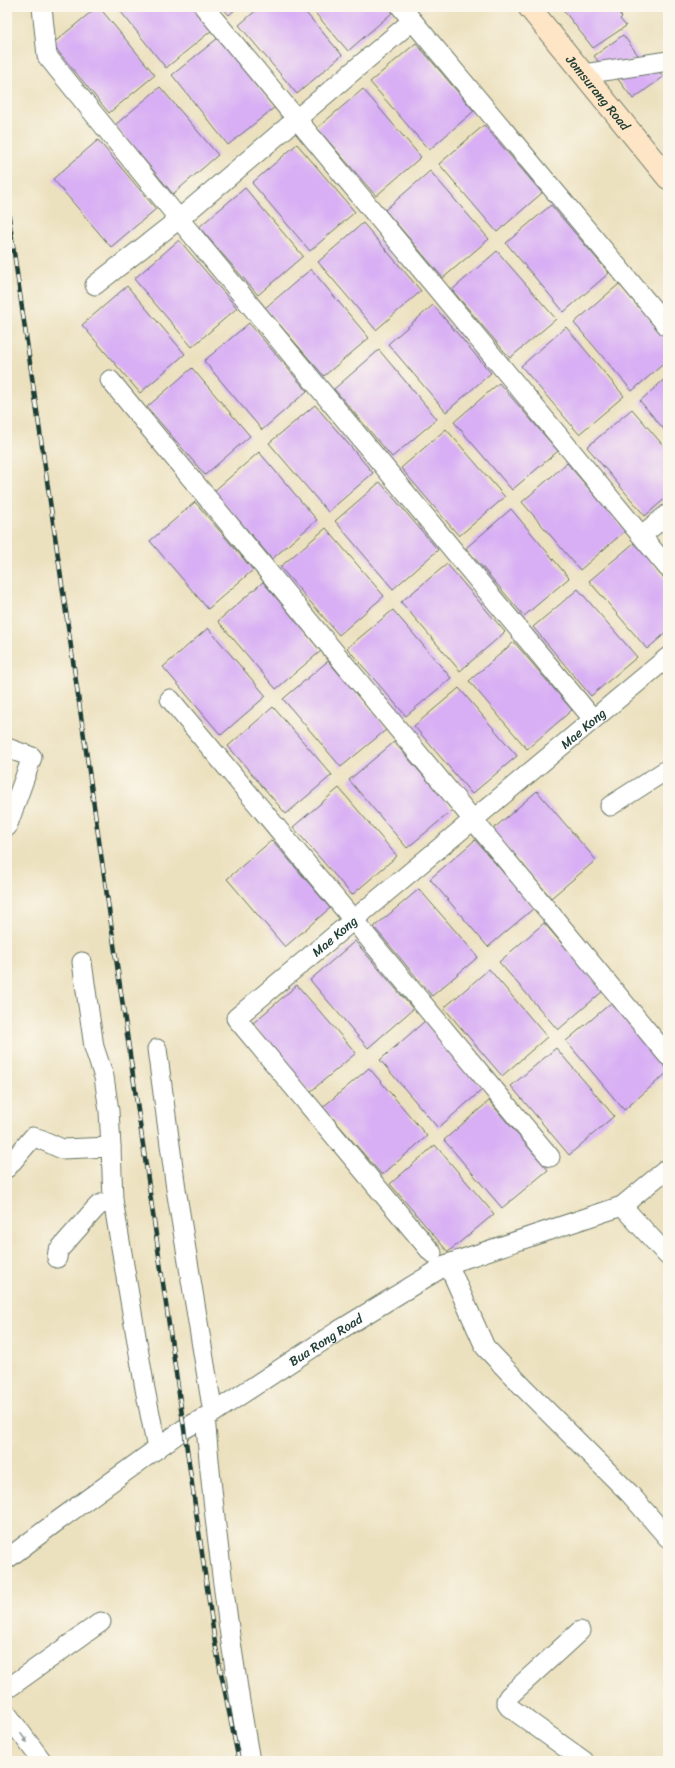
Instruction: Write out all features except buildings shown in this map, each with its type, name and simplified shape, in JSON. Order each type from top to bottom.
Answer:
[{"type":"main road","name":"Jomsurang Road","points":[[529,7],[668,178]]},
{"type":"street","points":[[42,7],[46,56],[593,719]]},
{"type":"street","points":[[204,7],[668,568]]},
{"type":"street","points":[[95,285],[179,219],[296,118],[406,14],[668,327]]},
{"type":"street","points":[[584,74],[668,61]]},
{"type":"street","points":[[110,380],[668,1056]]},
{"type":"street","points":[[642,535],[668,514]]},
{"type":"street","name":"Mae Kong","points":[[440,1258],[236,1018],[668,657]]},
{"type":"street","points":[[170,699],[550,1157]]},
{"type":"street","points":[[7,748],[32,757],[7,827]]},
{"type":"street","points":[[610,806],[668,769]]},
{"type":"street","points":[[82,962],[94,1047],[104,1078],[109,1111],[113,1200],[145,1389],[157,1449]]},
{"type":"street","points":[[157,1049],[209,1415],[221,1578],[233,1666],[250,1761]]},
{"type":"street","points":[[7,1168],[33,1137],[62,1149],[111,1147]]},
{"type":"street","name":"Bua Rong Road","points":[[7,1559],[52,1524],[184,1429],[209,1415],[338,1331],[440,1258],[622,1206],[668,1168]]},
{"type":"street","points":[[57,1258],[58,1251],[94,1210],[99,1205],[113,1200]]},
{"type":"street","points":[[622,1206],[668,1256]]},
{"type":"street","points":[[440,1258],[485,1347],[630,1494],[668,1538]]},
{"type":"street","points":[[7,1689],[101,1622]]},
{"type":"street","points":[[580,1631],[509,1696],[506,1702],[510,1707],[584,1761]]},
{"type":"street","points":[[7,1714],[42,1761]]},
{"type":"railway","points":[[7,204],[215,1643],[239,1761]]}]
